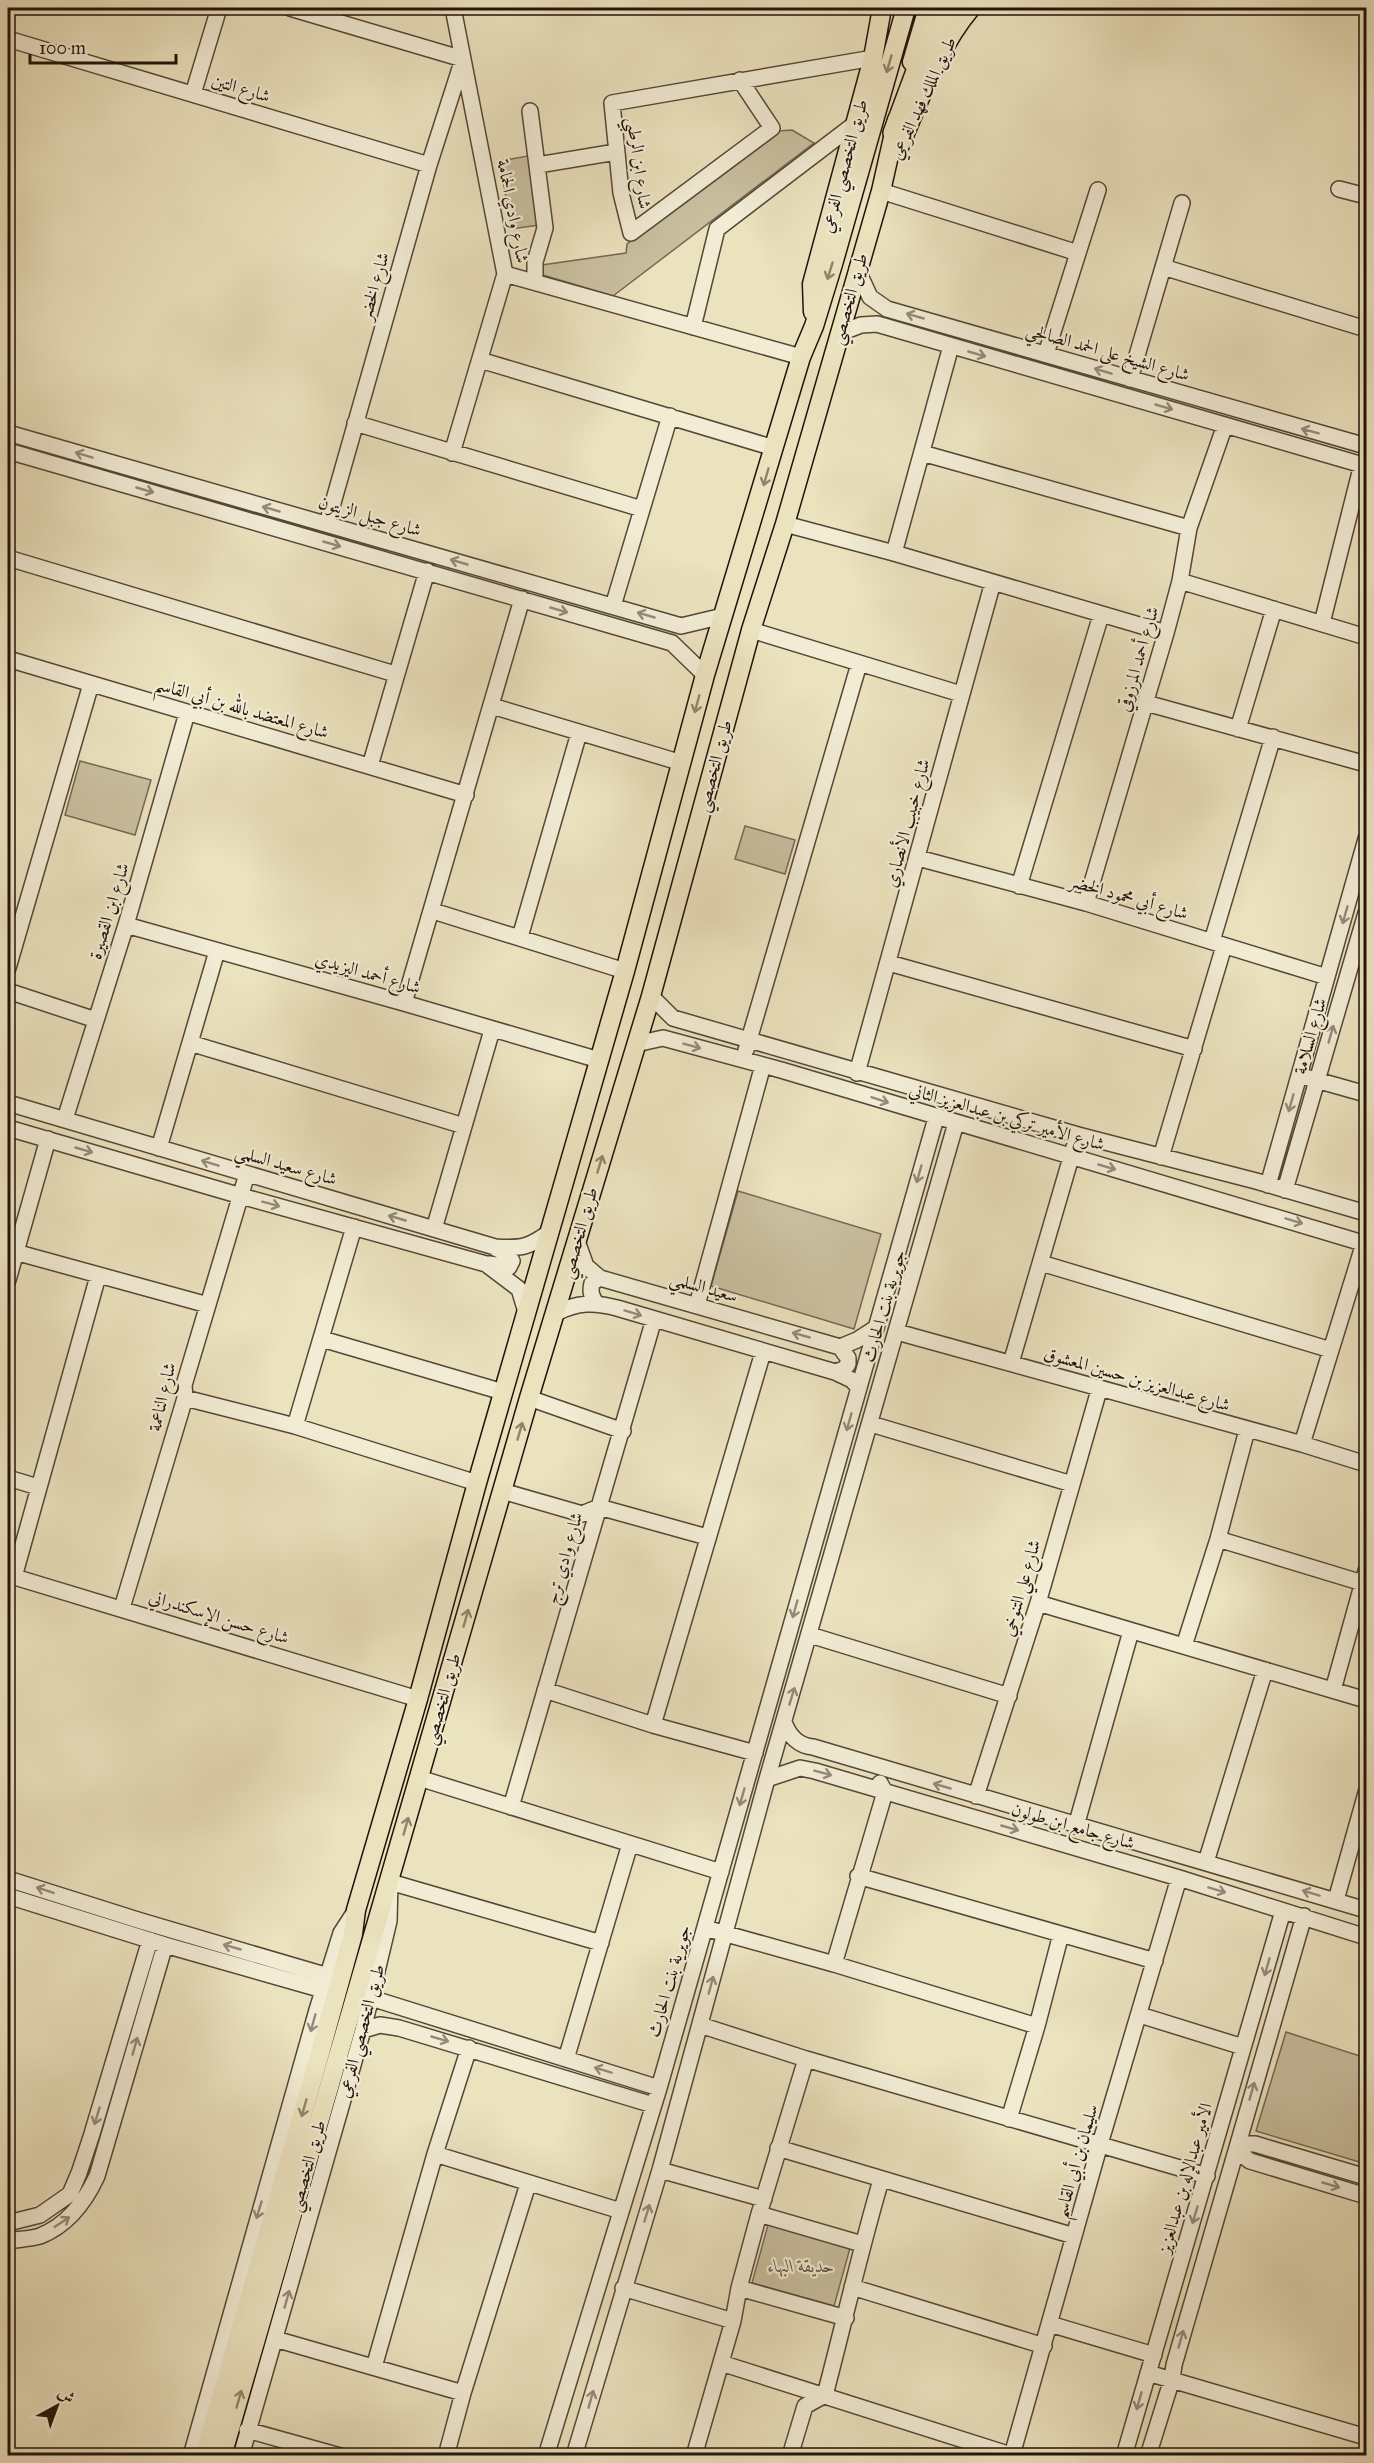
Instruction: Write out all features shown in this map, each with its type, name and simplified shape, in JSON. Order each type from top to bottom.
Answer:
[{"type":"highway","points":[[894,133],[925,50],[947,8]]},
{"type":"main road","name":"طريق التخصصي الفرعي","points":[[814,326],[812,284],[873,58],[882,8]]},
{"type":"main road","name":"طريق التخصصي","points":[[204,2456],[329,2021],[353,1935],[356,1910],[418,1699],[477,1483],[625,971],[705,675],[801,357],[814,326],[906,8]]},
{"type":"main road","name":"طريق التخصصي","points":[[222,2456],[529,1398],[651,996],[751,630],[785,524],[881,191],[894,133],[928,8]]},
{"type":"main road","name":"طريق الملك فهد الفرعي","points":[[881,191],[922,93],[957,24],[971,8]]},
{"type":"street","points":[[193,94],[219,8]]},
{"type":"street","points":[[290,8],[463,59]]},
{"type":"street","name":"شارع وادي الحمامة","points":[[452,453],[506,274],[453,8]]},
{"type":"street","name":"شارع التين","points":[[8,39],[429,165]]},
{"type":"street","name":"شارع ابن الرطبي","points":[[740,80],[772,128],[631,233],[621,193],[612,103],[740,80],[873,58]]},
{"type":"street","name":"شارع الخضر","points":[[327,524],[429,165],[463,59]]},
{"type":"street","points":[[530,111],[545,228],[535,262],[536,281]]},
{"type":"street","points":[[693,327],[717,229],[856,123]]},
{"type":"street","points":[[823,147],[835,147],[843,152],[843,168]]},
{"type":"street","points":[[538,165],[616,152]]},
{"type":"street","points":[[1339,189],[1366,196]]},
{"type":"street","points":[[1046,354],[1098,190]]},
{"type":"street","points":[[881,191],[1077,253]]},
{"type":"street","points":[[1130,379],[1182,203]]},
{"type":"street","points":[[1163,267],[1366,329]]},
{"type":"street","name":"شارع الشيخ على الحمد الصالحي","points":[[857,269],[870,297],[887,309],[1366,446]]},
{"type":"street","points":[[506,274],[801,357]]},
{"type":"street","name":"شارع الشيخ على الحمد الصالحي","points":[[840,333],[861,324],[877,324],[1364,465]]},
{"type":"street","points":[[894,553],[951,346]]},
{"type":"street","points":[[480,360],[774,448]]},
{"type":"street","points":[[613,606],[670,416]]},
{"type":"street","points":[[355,423],[642,509]]},
{"type":"street","name":"شارع أحمد المرزوقي","points":[[1086,903],[1166,633],[1180,581],[1189,528],[1225,425]]},
{"type":"street","name":"شارع جبل الزيتون","points":[[8,433],[681,626],[723,616]]},
{"type":"street","name":"شارع جبل الزيتون","points":[[8,451],[672,644],[705,675]]},
{"type":"street","points":[[922,453],[1189,528]]},
{"type":"street","points":[[1322,622],[1364,465]]},
{"type":"street","points":[[785,524],[894,553],[1166,633]]},
{"type":"street","points":[[8,558],[396,674]]},
{"type":"street","points":[[370,766],[427,572]]},
{"type":"street","points":[[1180,581],[1366,637]]},
{"type":"street","name":"شارع خبيب الأنصاري","points":[[857,1073],[918,858],[960,694],[993,582]]},
{"type":"street","points":[[404,1003],[433,911],[522,599]]},
{"type":"street","points":[[1238,729],[1274,609]]},
{"type":"street","points":[[1019,886],[1101,615]]},
{"type":"street","points":[[672,644],[684,639],[685,631],[681,626]]},
{"type":"street","points":[[751,630],[960,694]]},
{"type":"street","name":"شارع المعتضد بالله بن أبي القاسم","points":[[8,659],[465,795]]},
{"type":"street","points":[[743,1060],[859,664]]},
{"type":"street","points":[[8,968],[91,684]]},
{"type":"street","points":[[1146,703],[1366,764]]},
{"type":"street","points":[[492,706],[681,762]]},
{"type":"street","name":"شارع ابن القصيرة","points":[[65,1119],[126,925],[187,713]]},
{"type":"street","points":[[520,937],[579,733]]},
{"type":"street","points":[[1161,1157],[1194,1049],[1218,944],[1273,737]]},
{"type":"street","points":[[1268,1185],[1366,839]]},
{"type":"street","name":"شارع أبي محمود الخضر","points":[[918,858],[1086,903],[1327,977]]},
{"type":"street","points":[[433,911],[625,971]]},
{"type":"street","name":"شارع السلامة","points":[[1285,1190],[1366,913]]},
{"type":"street","name":"شارع أحمد اليزيدي","points":[[126,925],[599,1060]]},
{"type":"street","points":[[159,1148],[217,951]]},
{"type":"street","points":[[889,963],[1194,1049]]},
{"type":"street","points":[[8,991],[96,1020]]},
{"type":"street","name":"شارع الأمير تركي بن عبدالعزيز الثاني","points":[[651,996],[673,1018],[1077,1135],[1366,1213]]},
{"type":"street","points":[[663,1038],[666,1023],[673,1018]]},
{"type":"street","points":[[442,1252],[441,1231],[464,1126],[492,1030]]},
{"type":"street","name":"شارع الأمير تركي بن عبدالعزيز الثاني","points":[[636,1044],[663,1038],[763,1065],[1365,1243]]},
{"type":"street","points":[[190,1043],[464,1126]]},
{"type":"street","points":[[781,1070],[793,1063],[793,1059],[784,1051]]},
{"type":"street","points":[[806,1077],[797,1065],[802,1060],[811,1059]]},
{"type":"street","points":[[697,1305],[763,1065]]},
{"type":"street","points":[[1299,1075],[1366,1094]]},
{"type":"street","name":"شارع سعيد السلمي","points":[[8,1103],[495,1247],[516,1248],[532,1245],[551,1231]]},
{"type":"street","name":"جويرية بنت الحارث","points":[[546,2456],[659,2088],[936,1118]]},
{"type":"street","name":"جويرية بنت الحارث","points":[[574,2456],[660,2170],[767,1779],[956,1123]]},
{"type":"street","points":[[8,1128],[442,1252],[486,1264],[509,1267],[512,1261],[508,1255],[495,1247]]},
{"type":"street","points":[[930,1139],[941,1133],[951,1142]]},
{"type":"street","points":[[1011,1363],[1077,1135]]},
{"type":"street","points":[[8,1280],[48,1139]]},
{"type":"street","points":[[1197,1192],[1204,1189],[1208,1181],[1208,1176],[1201,1167]]},
{"type":"street","points":[[1273,1168],[1280,1177],[1291,1171]]},
{"type":"street","name":"شارع الناعمة","points":[[122,1608],[185,1398],[184,1385],[247,1174]]},
{"type":"street","points":[[295,1426],[354,1227]]},
{"type":"street","points":[[577,1241],[586,1266],[600,1278],[592,1283],[592,1297],[596,1303]]},
{"type":"street","points":[[1302,1444],[1365,1243]]},
{"type":"street","points":[[15,1252],[208,1305]]},
{"type":"street","points":[[1041,1263],[1331,1350]]},
{"type":"street","points":[[486,1264],[519,1289],[526,1312]]},
{"type":"street","points":[[11,1576],[98,1276]]},
{"type":"street","name":"سعيد السلمي","points":[[600,1278],[840,1347]]},
{"type":"street","points":[[556,1312],[574,1304],[596,1303],[835,1372],[852,1380],[859,1388]]},
{"type":"street","name":"شارع وادي ترج","points":[[512,1807],[654,1319]]},
{"type":"street","points":[[835,1372],[844,1369],[848,1364],[848,1358],[840,1347],[874,1329]]},
{"type":"street","name":"شارع عبدالعزيز بن حسين المعشوق","points":[[897,1332],[1099,1390],[1302,1444],[1366,1464]]},
{"type":"street","points":[[322,1339],[503,1392]]},
{"type":"street","points":[[653,1725],[763,1352]]},
{"type":"street","name":"شارع علي التنوخي","points":[[976,1796],[1010,1696],[1099,1390]]},
{"type":"street","points":[[185,1398],[295,1426],[477,1483]]},
{"type":"street","points":[[529,1398],[623,1431]]},
{"type":"street","points":[[870,1424],[1072,1484]]},
{"type":"street","points":[[1184,1646],[1218,1539],[1247,1430]]},
{"type":"street","points":[[8,1478],[38,1486]]},
{"type":"street","points":[[502,1491],[582,1514],[599,1507],[707,1538]]},
{"type":"street","points":[[829,1491],[837,1502],[842,1504],[849,1498]]},
{"type":"street","points":[[823,1514],[830,1509],[835,1509],[840,1511],[843,1520]]},
{"type":"street","points":[[1218,1539],[1365,1579],[1333,1690]]},
{"type":"street","name":"شارع حسن الإسكندراني","points":[[11,1576],[418,1699]]},
{"type":"street","points":[[1038,1603],[1366,1700]]},
{"type":"street","points":[[1076,1826],[1131,1631]]},
{"type":"street","points":[[810,1635],[1010,1696]]},
{"type":"street","points":[[1206,1862],[1265,1670]]},
{"type":"street","points":[[545,1690],[653,1725],[754,1754]]},
{"type":"street","name":"شارع جامع ابن طولون","points":[[784,1722],[788,1731],[803,1746],[1366,1910]]},
{"type":"street","points":[[864,1785],[872,1776],[870,1764]]},
{"type":"street","name":"شارع جامع ابن طولون","points":[[767,1779],[800,1768],[1179,1878],[1366,1936]]},
{"type":"street","points":[[834,1964],[858,1876],[885,1792],[880,1785],[880,1778],[889,1770]]},
{"type":"street","points":[[419,1778],[721,1872]]},
{"type":"street","points":[[1336,1900],[1366,1792]]},
{"type":"street","points":[[566,2059],[630,1844]]},
{"type":"street","points":[[858,1876],[1155,1961]]},
{"type":"street","name":"سليمان بن أبي القاسم","points":[[1013,2455],[1100,2144],[1179,1878]]},
{"type":"street","points":[[8,1879],[116,1921],[157,1942],[323,1990]]},
{"type":"street","points":[[390,1882],[601,1943]]},
{"type":"street","name":"طريق التخصصي الفرعي","points":[[241,2456],[363,2030],[389,1922],[390,1882]]},
{"type":"street","points":[[8,1896],[258,1954],[328,1976]]},
{"type":"street","points":[[191,2456],[244,2260],[323,1990],[341,1933],[356,1910]]},
{"type":"street","name":"الأمير عبدالإله بن عبدالعزيز","points":[[1124,2456],[1283,1911]]},
{"type":"street","points":[[1148,2456],[1172,2379],[1173,2365],[1232,2157],[1304,1916]]},
{"type":"street","points":[[705,1928],[834,1964],[1037,2026]]},
{"type":"street","points":[[1009,2119],[1061,1934]]},
{"type":"street","points":[[8,2223],[40,2215],[70,2194],[157,1942]]},
{"type":"street","points":[[8,2241],[40,2236],[69,2217],[86,2200],[97,2176],[157,1942]]},
{"type":"street","points":[[253,1970],[258,1954]]},
{"type":"street","points":[[371,1998],[659,2088]]},
{"type":"street","points":[[399,2028],[390,2023],[388,2017],[393,2009],[401,2007]]},
{"type":"street","points":[[1140,2015],[1243,2047]]},
{"type":"street","points":[[363,2030],[380,2025],[399,2028],[653,2105]]},
{"type":"street","points":[[700,2025],[806,2059],[1207,2176]]},
{"type":"street","points":[[374,2367],[435,2154],[469,2048]]},
{"type":"street","points":[[694,2456],[733,2321],[739,2288],[761,2206],[806,2059]]},
{"type":"street","points":[[627,2097],[640,2092],[638,2083],[631,2079]]},
{"type":"street","points":[[1366,2177],[1255,2144],[1245,2144],[1241,2147],[1242,2155],[1250,2161],[1366,2196]]},
{"type":"street","points":[[778,2148],[1074,2236]]},
{"type":"street","points":[[435,2154],[621,2211]]},
{"type":"street","points":[[1308,2178],[1303,2176],[1301,2168],[1305,2162],[1310,2160]]},
{"type":"street","points":[[660,2170],[862,2244]]},
{"type":"street","points":[[790,2456],[805,2406],[825,2395],[846,2318],[862,2244],[881,2180]]},
{"type":"street","points":[[446,2456],[463,2393],[528,2184]]},
{"type":"street","points":[[605,2262],[610,2274],[619,2276],[629,2271]]},
{"type":"street","points":[[597,2287],[604,2280],[612,2280],[623,2290],[733,2321]]},
{"type":"street","points":[[852,2287],[1044,2346]]},
{"type":"street","points":[[739,2288],[846,2318]]},
{"type":"street","points":[[1050,2324],[1154,2355]]},
{"type":"street","points":[[275,2340],[463,2393]]},
{"type":"street","points":[[721,2363],[1013,2455]]},
{"type":"street","points":[[1148,2373],[1366,2437]]},
{"type":"street","points":[[247,2430],[340,2456]]},
{"type":"green space","points":[[792,130],[814,143],[613,296],[543,275],[542,265],[626,253],[627,244],[778,131]]},
{"type":"green space","points":[[528,156],[539,225],[511,229],[500,161]]},
{"type":"green space","points":[[80,761],[151,780],[135,835],[65,815]]},
{"type":"green space","points":[[745,826],[795,840],[785,874],[735,859]]},
{"type":"green space","points":[[738,1191],[881,1234],[854,1329],[711,1286]]},
{"type":"green space","points":[[1286,2032],[1366,2058],[1366,2164],[1256,2131]]},
{"type":"green space","name":"حديقة البهاء","points":[[768,2225],[850,2248],[834,2306],[752,2283]]}]
